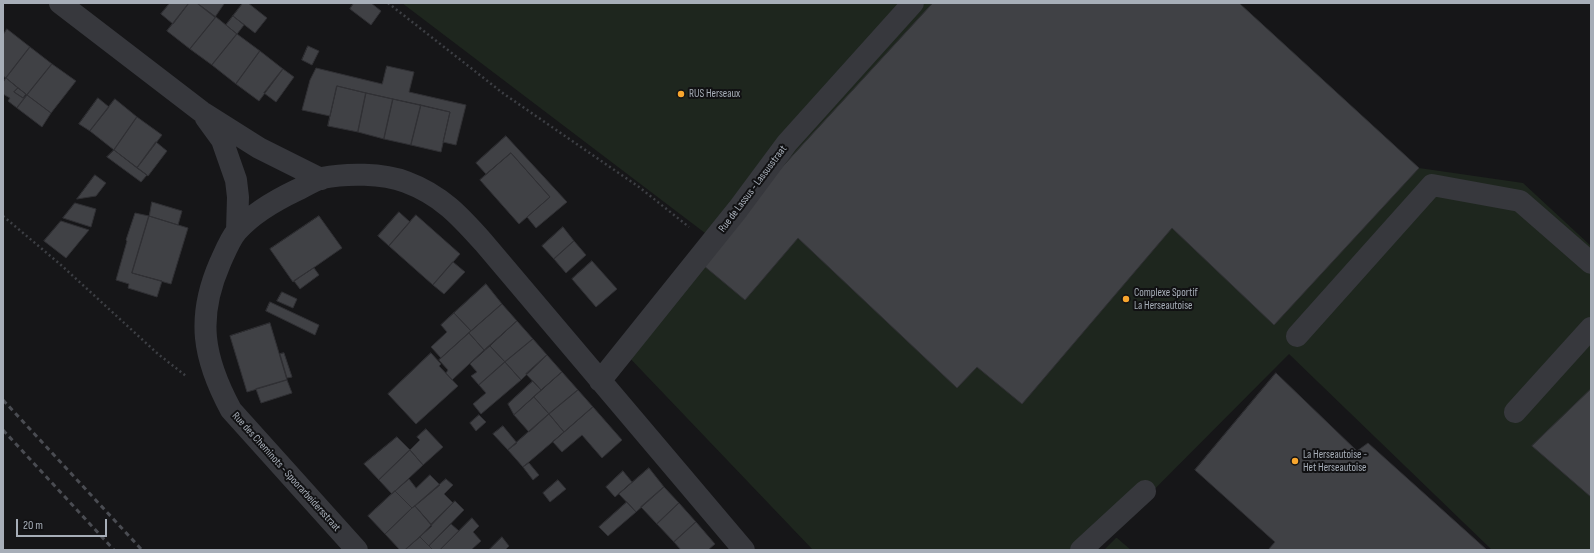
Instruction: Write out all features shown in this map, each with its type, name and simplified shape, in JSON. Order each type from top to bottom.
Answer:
[{"type":"street","points":[[60,3],[202,112],[259,148],[321,179]]},
{"type":"street","name":"Rue de Lassus - Lassusstraat","points":[[600,381],[738,209],[787,143],[913,3]]},
{"type":"street","points":[[202,112],[222,140],[236,180],[238,197],[237,231]]},
{"type":"street","points":[[237,231],[252,217],[270,205],[321,179],[345,175],[386,177],[405,181],[439,199],[453,209],[465,221],[744,550]]},
{"type":"street","points":[[1297,336],[1432,185],[1520,201],[1591,263]]},
{"type":"street","name":"Rue des Cheminots - Spoorarbeidersstraat","points":[[237,231],[216,271],[209,291],[206,310],[205,330],[207,348],[220,390],[231,410],[357,550]]},
{"type":"street","points":[[1515,412],[1591,328]]},
{"type":"street","points":[[1081,550],[1145,492]]},
{"type":"path","points":[[388,3],[504,94],[639,187],[710,244]]},
{"type":"path","points":[[3,216],[61,265],[158,354],[188,378]]},
{"type":"shaded area","name":"Complexe Sportif La Herseautoise","points":[[402,3],[1239,3],[1419,168],[1523,183],[1591,246],[1591,550],[1492,550],[1289,354],[1094,550],[813,550],[624,352],[705,233]]},
{"type":"shaded area","points":[[1117,538],[1131,550],[1104,550]]},
{"type":"building","points":[[170,3],[189,3],[173,24],[161,14]]},
{"type":"building","points":[[189,3],[197,3],[216,17],[190,49],[167,31]]},
{"type":"building","points":[[197,3],[223,3],[224,4],[215,17]]},
{"type":"building","points":[[243,3],[248,3],[267,18],[255,33],[233,16]]},
{"type":"building","points":[[354,3],[371,3],[381,11],[371,25],[350,9]]},
{"type":"building","points":[[933,3],[1239,3],[1419,168],[1274,325],[1172,228],[1022,404],[977,367],[957,388],[798,238],[745,300],[697,260]]},
{"type":"building","points":[[233,16],[244,25],[237,34],[226,25]]},
{"type":"building","points":[[216,17],[237,34],[212,65],[190,49]]},
{"type":"building","points":[[7,29],[30,47],[6,78],[3,76],[3,35]]},
{"type":"building","points":[[237,34],[260,51],[236,84],[212,65]]},
{"type":"building","points":[[308,46],[319,51],[312,65],[302,60]]},
{"type":"building","points":[[30,47],[52,64],[27,95],[6,78]]},
{"type":"building","points":[[260,51],[283,69],[259,101],[236,84]]},
{"type":"building","points":[[52,64],[76,81],[51,113],[27,95]]},
{"type":"building","points":[[387,66],[414,72],[409,92],[466,105],[456,145],[443,142],[450,112],[337,86],[330,116],[302,110],[310,80],[316,68],[382,84]]},
{"type":"building","points":[[283,69],[294,77],[276,102],[264,93]]},
{"type":"building","points":[[6,78],[18,88],[14,92],[23,98],[27,95],[17,108],[8,101],[10,98],[3,94],[3,83]]},
{"type":"building","points":[[337,86],[366,93],[358,132],[328,126]]},
{"type":"building","points":[[18,88],[26,94],[23,98],[14,92]]},
{"type":"building","points":[[366,93],[393,99],[384,139],[358,132]]},
{"type":"building","points":[[27,95],[51,113],[42,127],[17,108]]},
{"type":"building","points":[[98,98],[109,107],[90,131],[79,124]]},
{"type":"building","points":[[115,99],[137,117],[114,150],[90,131]]},
{"type":"building","points":[[393,99],[421,105],[411,145],[384,139]]},
{"type":"building","points":[[421,105],[450,112],[441,152],[411,145]]},
{"type":"building","points":[[137,117],[162,135],[137,168],[114,150]]},
{"type":"building","points":[[506,136],[567,202],[536,228],[527,217],[550,197],[511,153],[486,174],[476,163]]},
{"type":"building","points":[[156,142],[167,151],[148,176],[137,168]]},
{"type":"building","points":[[114,150],[147,175],[141,182],[107,157]]},
{"type":"building","points":[[511,153],[550,197],[519,224],[480,180]]},
{"type":"building","points":[[95,175],[106,183],[96,196],[77,199]]},
{"type":"building","points":[[152,202],[182,211],[178,225],[149,216]]},
{"type":"building","points":[[75,203],[96,209],[91,227],[63,218]]},
{"type":"building","points":[[399,212],[410,222],[389,246],[378,236]]},
{"type":"building","points":[[135,213],[149,216],[132,273],[162,281],[157,297],[128,288],[129,284],[116,280],[127,241],[126,240]]},
{"type":"building","points":[[416,215],[460,254],[433,285],[389,246]]},
{"type":"building","points":[[149,216],[188,228],[171,284],[132,273]]},
{"type":"building","points":[[319,216],[342,248],[293,282],[270,249]]},
{"type":"building","points":[[61,221],[89,230],[66,258],[44,241]]},
{"type":"building","points":[[563,227],[574,241],[554,259],[542,246]]},
{"type":"building","points":[[574,241],[586,255],[566,273],[554,259]]},
{"type":"building","points":[[592,261],[617,289],[596,307],[572,279]]},
{"type":"building","points":[[453,262],[465,272],[444,294],[433,285]]},
{"type":"building","points":[[314,268],[319,275],[300,289],[294,281]]},
{"type":"building","points":[[486,284],[502,304],[471,331],[454,313]]},
{"type":"building","points":[[282,292],[297,299],[293,308],[277,301]]},
{"type":"building","points":[[270,302],[319,325],[315,335],[266,311]]},
{"type":"building","points":[[502,304],[517,321],[484,350],[469,333]]},
{"type":"building","points":[[454,313],[471,331],[441,358],[431,347],[447,332],[441,325]]},
{"type":"building","points":[[517,321],[533,339],[505,362],[490,346]]},
{"type":"building","points":[[270,323],[287,380],[247,392],[230,336]]},
{"type":"building","points":[[469,333],[484,350],[452,380],[446,373],[448,370],[439,360]]},
{"type":"building","points":[[533,339],[547,355],[521,380],[505,362]]},
{"type":"building","points":[[490,346],[505,362],[479,385],[471,376],[477,372],[470,364]]},
{"type":"building","points":[[284,353],[292,377],[287,378],[280,354]]},
{"type":"building","points":[[431,353],[441,364],[439,366],[458,386],[416,424],[388,394]]},
{"type":"building","points":[[547,355],[562,372],[541,390],[526,374]]},
{"type":"building","points":[[505,362],[521,380],[481,414],[473,404],[486,393],[479,385]]},
{"type":"building","points":[[562,372],[578,390],[549,414],[534,397]]},
{"type":"building","name":"La Herseautoise - Het Herseautoise","points":[[1276,373],[1357,451],[1368,443],[1487,550],[1268,550],[1275,542],[1195,470]]},
{"type":"building","points":[[287,380],[292,393],[261,403],[256,389]]},
{"type":"building","points":[[533,381],[541,390],[514,415],[508,404]]},
{"type":"building","points":[[1591,389],[1591,497],[1532,446]]},
{"type":"building","points":[[578,390],[593,407],[564,432],[549,414]]},
{"type":"building","points":[[534,397],[549,414],[529,432],[514,415]]},
{"type":"building","points":[[593,407],[622,440],[602,458],[582,435],[562,452],[553,442]]},
{"type":"building","points":[[549,414],[564,432],[523,467],[508,450]]},
{"type":"building","points":[[479,415],[486,422],[476,431],[470,423]]},
{"type":"building","points":[[503,426],[517,443],[508,450],[493,434]]},
{"type":"building","points":[[426,429],[443,447],[423,465],[410,450],[420,440],[417,437]]},
{"type":"building","points":[[397,437],[410,450],[379,480],[364,464]]},
{"type":"building","points":[[410,450],[423,465],[392,494],[379,480]]},
{"type":"building","points":[[529,463],[539,475],[533,480],[523,467]]},
{"type":"building","points":[[649,468],[664,487],[636,512],[619,494]]},
{"type":"building","points":[[623,471],[632,482],[615,497],[606,487]]},
{"type":"building","points":[[430,475],[440,485],[412,508],[395,491],[409,479],[416,488]]},
{"type":"building","points":[[446,479],[453,485],[444,494],[453,503],[431,524],[415,506]]},
{"type":"building","points":[[558,480],[566,489],[550,502],[543,493]]},
{"type":"building","points":[[664,487],[679,503],[657,524],[641,507]]},
{"type":"building","points":[[395,491],[412,508],[385,534],[368,516]]},
{"type":"building","points":[[455,501],[464,510],[429,546],[420,537]]},
{"type":"building","points":[[627,502],[636,512],[608,536],[599,527]]},
{"type":"building","points":[[679,503],[696,522],[674,542],[657,524]]},
{"type":"building","points":[[415,506],[432,526],[405,550],[400,550],[385,534]]},
{"type":"building","points":[[472,518],[479,526],[473,532],[481,541],[471,550],[440,550]]},
{"type":"building","points":[[696,522],[715,544],[708,550],[681,550],[674,542]]},
{"type":"building","points":[[451,524],[459,531],[440,550],[433,550],[429,546]]},
{"type":"building","points":[[420,537],[433,550],[405,550]]},
{"type":"building","points":[[502,537],[509,546],[505,550],[489,550]]},
{"type":"railway","points":[[3,400],[142,550]]},
{"type":"railway","points":[[3,430],[114,550]]},
{"type":"place","name":"RUS Herseaux","points":[[681,94]]},
{"type":"place","name":"Complexe Sportif La Herseautoise","points":[[1126,299]]},
{"type":"place","name":"La Herseautoise - Het Herseautoise","points":[[1295,461]]}]
